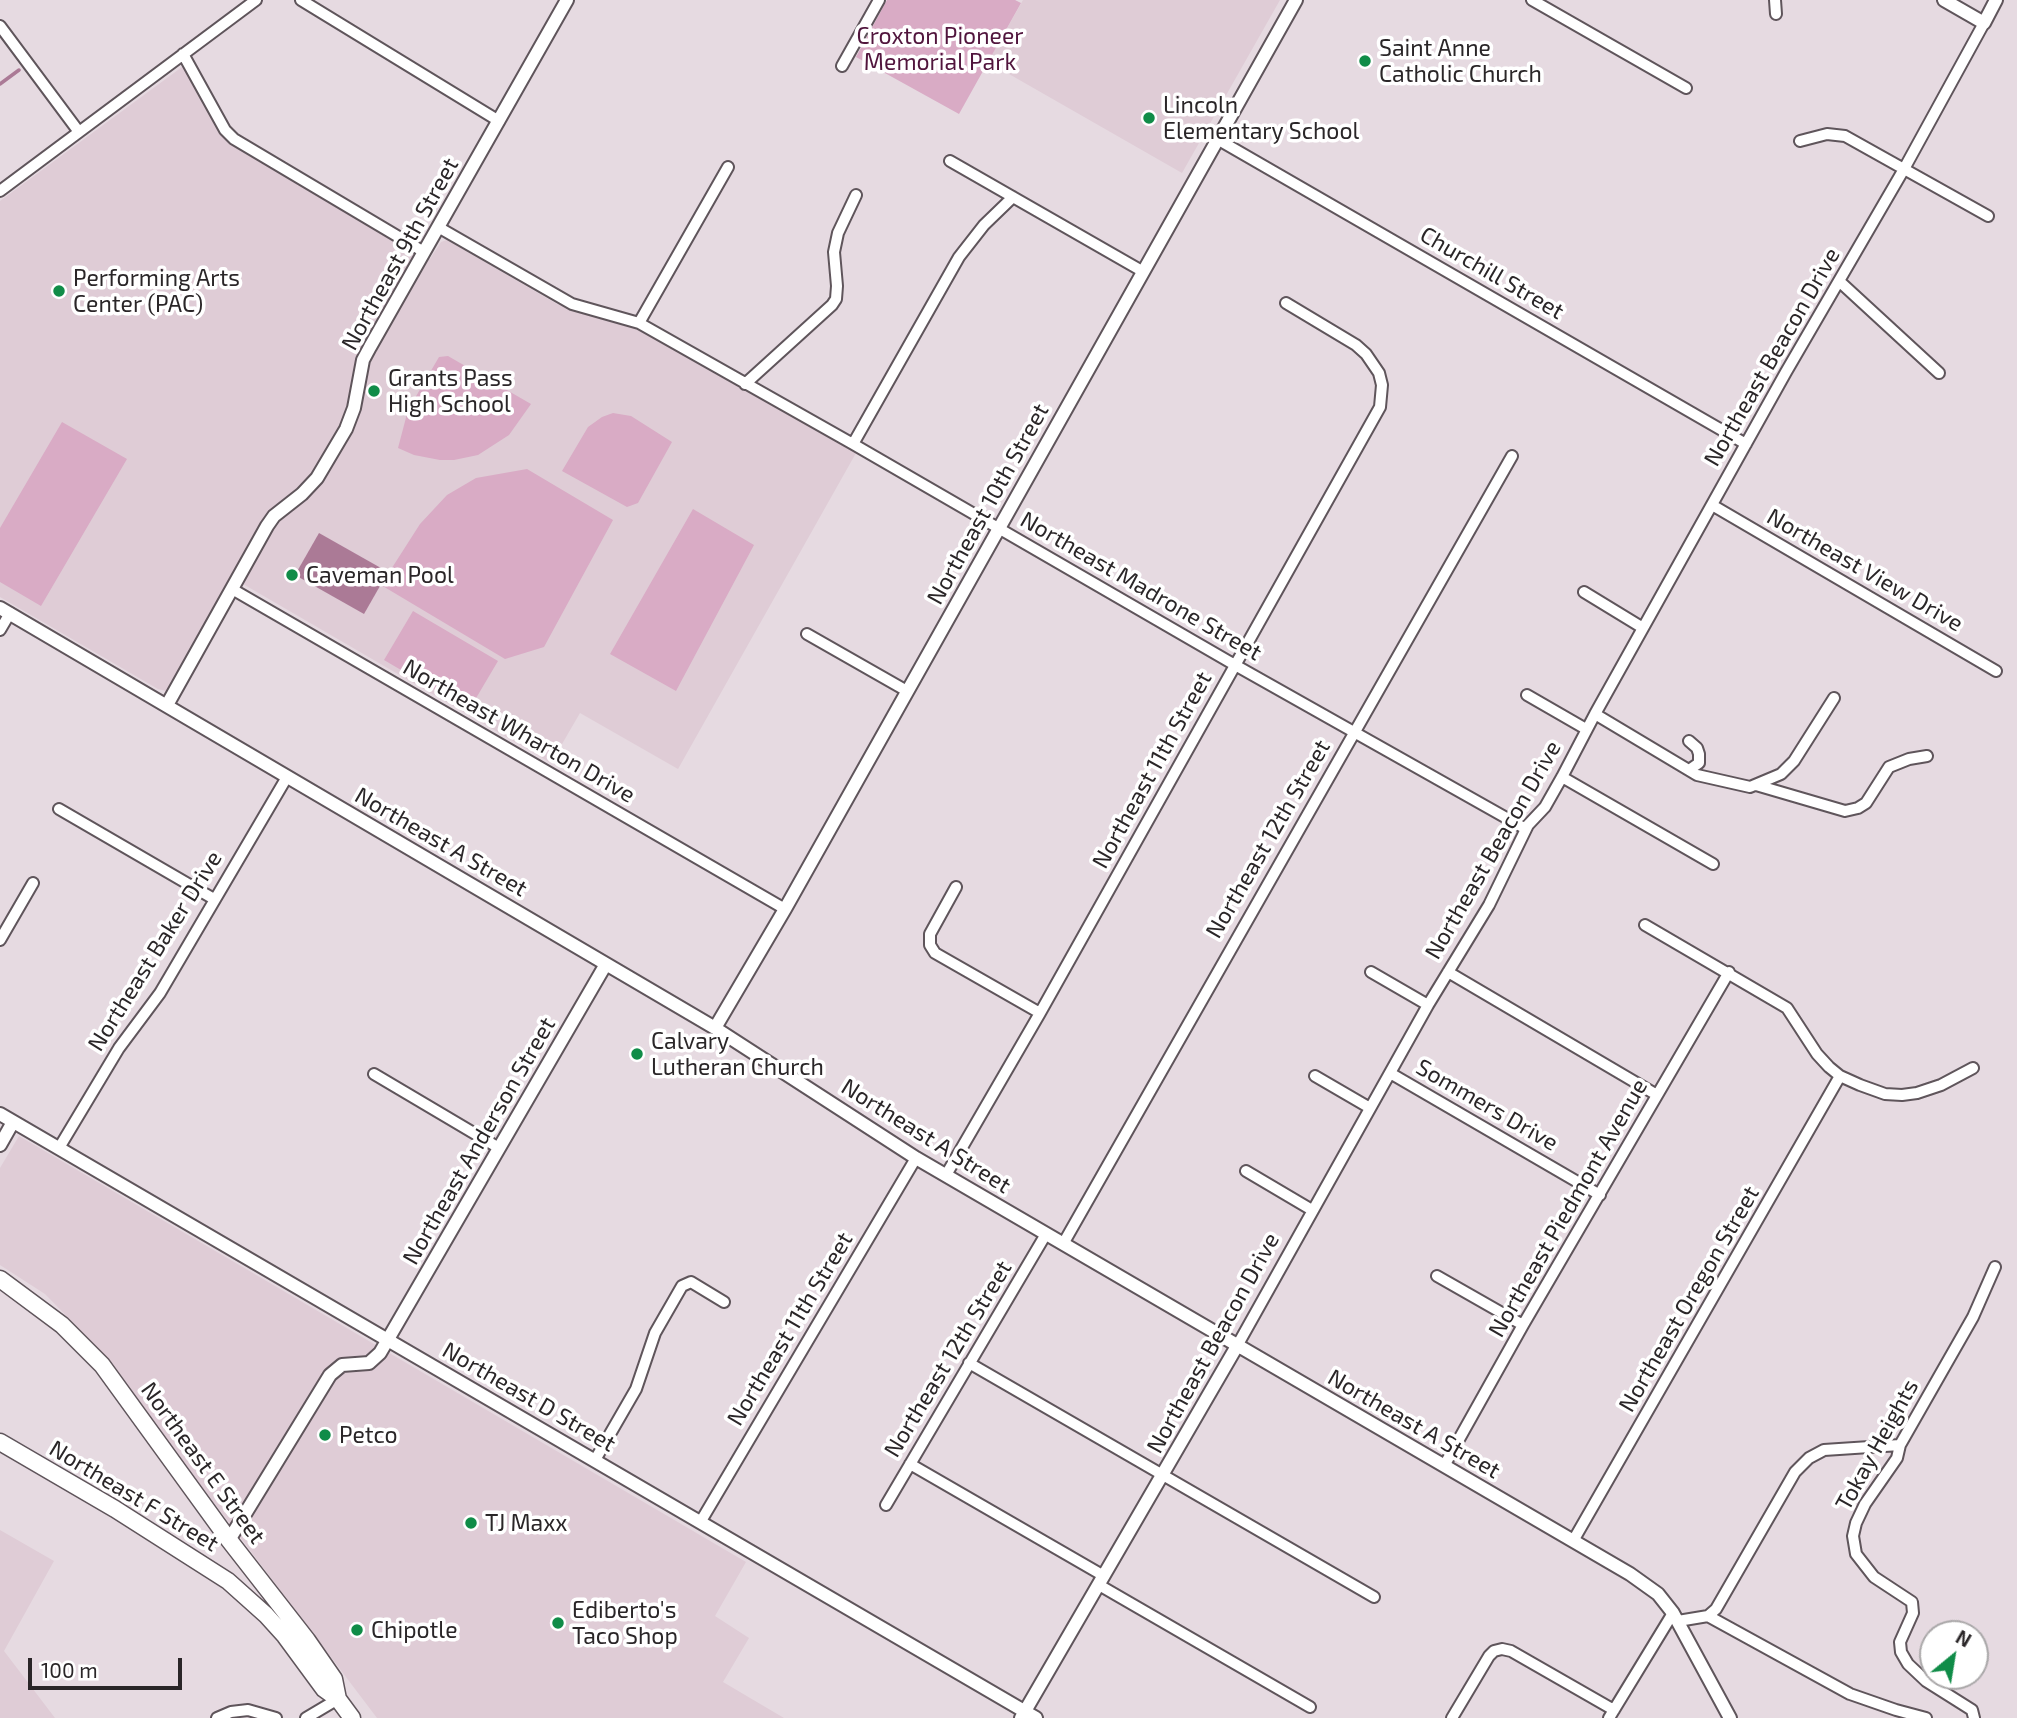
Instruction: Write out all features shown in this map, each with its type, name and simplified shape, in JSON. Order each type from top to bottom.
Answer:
[{"type":"main road","name":"Northeast E Street","points":[[0,1279],[62,1325],[102,1365],[229,1540],[281,1604],[328,1669],[334,1679],[338,1699]]},
{"type":"main road","name":"Northeast F Street","points":[[0,1442],[116,1509],[228,1581],[266,1615],[324,1689],[338,1699],[352,1718]]},
{"type":"street","points":[[0,191],[256,0]]},
{"type":"street","points":[[301,0],[499,121]]},
{"type":"street","name":"Northeast 9th Street","points":[[167,705],[267,526],[274,516],[314,481],[346,429],[354,408],[363,360],[567,0]]},
{"type":"street","name":"Northeast 10th Street","points":[[715,1028],[785,909],[1296,0]]},
{"type":"street","points":[[1532,0],[1686,88]]},
{"type":"street","points":[[1775,0],[1776,15]]},
{"type":"street","points":[[1944,0],[1983,23]]},
{"type":"street","name":"Northeast Beacon Drive","points":[[1027,1716],[1428,1005],[1489,905],[1526,829],[1545,807],[1562,777],[1586,729],[1904,169],[1996,0]]},
{"type":"street","points":[[842,65],[876,1]]},
{"type":"street","points":[[0,26],[79,131]]},
{"type":"street","points":[[183,54],[225,130],[234,139],[425,252]]},
{"type":"street","points":[[1800,141],[1827,134],[1845,136],[1988,216]]},
{"type":"street","name":"Churchill Street","points":[[1217,139],[1746,444]]},
{"type":"street","points":[[950,162],[1142,271]]},
{"type":"street","points":[[639,323],[728,167]]},
{"type":"street","points":[[745,384],[832,306],[838,286],[834,252],[838,233],[856,195]]},
{"type":"street","points":[[853,444],[959,257],[984,225],[1013,197]]},
{"type":"street","name":"Northeast Madrone Street","points":[[438,227],[572,304],[639,323],[1526,829]]},
{"type":"street","points":[[1839,281],[1938,373]]},
{"type":"street","name":"Northeast 11th Street","points":[[946,1175],[1375,419],[1382,396],[1382,385],[1379,373],[1366,354],[1356,345],[1286,303]]},
{"type":"street","name":"Northeast 12th Street","points":[[1063,1244],[1512,456]]},
{"type":"street","name":"Northeast View Drive","points":[[1712,505],[1996,671]]},
{"type":"street","name":"Northeast Wharton Drive","points":[[232,589],[785,909]]},
{"type":"street","points":[[1584,592],[1643,628]]},
{"type":"street","points":[[0,630],[5,610]]},
{"type":"street","name":"Northeast A Street","points":[[5,610],[715,1028],[916,1158],[1648,1587],[1676,1617],[1730,1718]]},
{"type":"street","points":[[807,634],[907,691]]},
{"type":"street","points":[[1527,695],[1586,729]]},
{"type":"street","points":[[1595,713],[1689,770],[1726,783],[1750,787],[1781,774],[1794,761],[1834,698]]},
{"type":"street","points":[[1689,741],[1697,748],[1699,763],[1689,770]]},
{"type":"street","points":[[1756,785],[1845,811],[1866,803],[1889,766],[1927,756]]},
{"type":"street","name":"Northeast Baker Drive","points":[[60,1148],[103,1073],[160,993],[287,777]]},
{"type":"street","points":[[1562,777],[1713,864]]},
{"type":"street","points":[[59,809],[214,899]]},
{"type":"street","points":[[0,940],[33,883]]},
{"type":"street","points":[[956,887],[930,934],[930,945],[935,953],[1040,1013]]},
{"type":"street","points":[[1645,925],[1729,972],[1787,1009],[1817,1054],[1840,1076],[1874,1091],[1902,1096],[1926,1091],[1973,1068]]},
{"type":"street","name":"Northeast Anderson Street","points":[[229,1540],[330,1375],[342,1364],[369,1363],[380,1353],[606,964]]},
{"type":"street","points":[[1371,972],[1428,1005]]},
{"type":"street","points":[[1448,972],[1657,1095]]},
{"type":"street","name":"Northeast Piedmont Avenue","points":[[1444,1466],[1729,972]]},
{"type":"street","name":"Sommers Drive","points":[[1390,1073],[1600,1195]]},
{"type":"street","points":[[374,1074],[499,1148]]},
{"type":"street","points":[[1315,1076],[1370,1108]]},
{"type":"street","name":"Northeast Oregon Street","points":[[1573,1541],[1840,1076]]},
{"type":"street","name":"Northeast D Street","points":[[0,1114],[701,1521],[1027,1716]]},
{"type":"street","points":[[0,1145],[13,1122]]},
{"type":"street","name":"Northeast 11th Street","points":[[701,1521],[916,1158]]},
{"type":"street","points":[[1246,1171],[1312,1210]]},
{"type":"street","name":"Northeast 12th Street","points":[[886,1504],[1046,1234]]},
{"type":"street","name":"Tokay Heights","points":[[1974,1718],[1972,1710],[1926,1681],[1908,1664],[1901,1652],[1900,1642],[1913,1613],[1912,1602],[1874,1577],[1863,1563],[1854,1545],[1854,1528],[1879,1481],[1896,1458],[1900,1444],[1973,1317],[1995,1267]]},
{"type":"street","points":[[1437,1276],[1523,1325]]},
{"type":"street","points":[[595,1460],[636,1389],[655,1333],[682,1286],[691,1282],[724,1302]]},
{"type":"street","points":[[969,1363],[1374,1597]]},
{"type":"street","points":[[1709,1616],[1725,1596],[1801,1464],[1824,1450],[1900,1444]]},
{"type":"street","points":[[910,1464],[1310,1707]]},
{"type":"street","points":[[1452,1718],[1489,1656],[1494,1651],[1502,1650],[1517,1654],[1611,1714],[1676,1617],[1709,1616],[1850,1693],[1926,1718]]},
{"type":"street","points":[[306,1718],[338,1699]]},
{"type":"street","points":[[217,1718],[231,1712],[248,1710],[276,1718]]},
{"type":"shaded area","name":"Lincoln Elementary School","points":[[1023,0],[1280,0],[1182,173],[988,62]]},
{"type":"shaded area","name":"Grants Pass High School","points":[[182,67],[187,68],[221,131],[430,259],[441,242],[447,240],[557,304],[640,330],[856,453],[678,769],[580,713],[551,763],[231,577],[166,691],[158,689],[0,597],[0,201]]},
{"type":"shaded area","points":[[319,533],[388,572],[364,614],[295,575]]},
{"type":"shaded area","points":[[19,1136],[746,1562],[715,1616],[749,1638],[723,1682],[784,1718],[377,1718],[93,1343],[45,1294],[0,1265],[0,1168]]},
{"type":"shaded area","points":[[0,1530],[54,1561],[4,1651],[55,1718],[0,1718]]},
{"type":"green space","name":"Croxton Pioneer Memorial Park","points":[[887,0],[1015,0],[1021,3],[959,114],[856,57]]},
{"type":"green space","points":[[448,356],[531,404],[509,435],[478,455],[440,460],[414,455],[398,448],[408,410],[439,357]]},
{"type":"green space","points":[[613,413],[631,416],[672,442],[638,503],[627,507],[562,471],[588,427]]},
{"type":"green space","points":[[62,422],[127,459],[41,606],[0,582],[0,528]]},
{"type":"green space","points":[[527,469],[613,520],[544,647],[505,659],[381,585],[420,524],[447,495],[476,478]]},
{"type":"green space","points":[[693,509],[754,545],[676,691],[610,654]]},
{"type":"green space","points":[[413,611],[498,661],[469,710],[384,660]]},
{"type":"waterway","points":[[0,84],[19,70]]},
{"type":"place","name":"Saint Anne Catholic Church","points":[[1365,61]]},
{"type":"place","name":"Lincoln Elementary School","points":[[1149,118]]},
{"type":"place","name":"Performing Arts Center (PAC)","points":[[59,291]]},
{"type":"place","name":"Grants Pass High School","points":[[374,391]]},
{"type":"place","name":"Caveman Pool","points":[[292,575]]},
{"type":"place","name":"Calvary Lutheran Church","points":[[637,1054]]},
{"type":"place","name":"Petco","points":[[325,1435]]},
{"type":"place","name":"TJ Maxx","points":[[471,1523]]},
{"type":"place","name":"Ediberto's Taco Shop","points":[[558,1623]]},
{"type":"place","name":"Chipotle","points":[[357,1630]]}]
